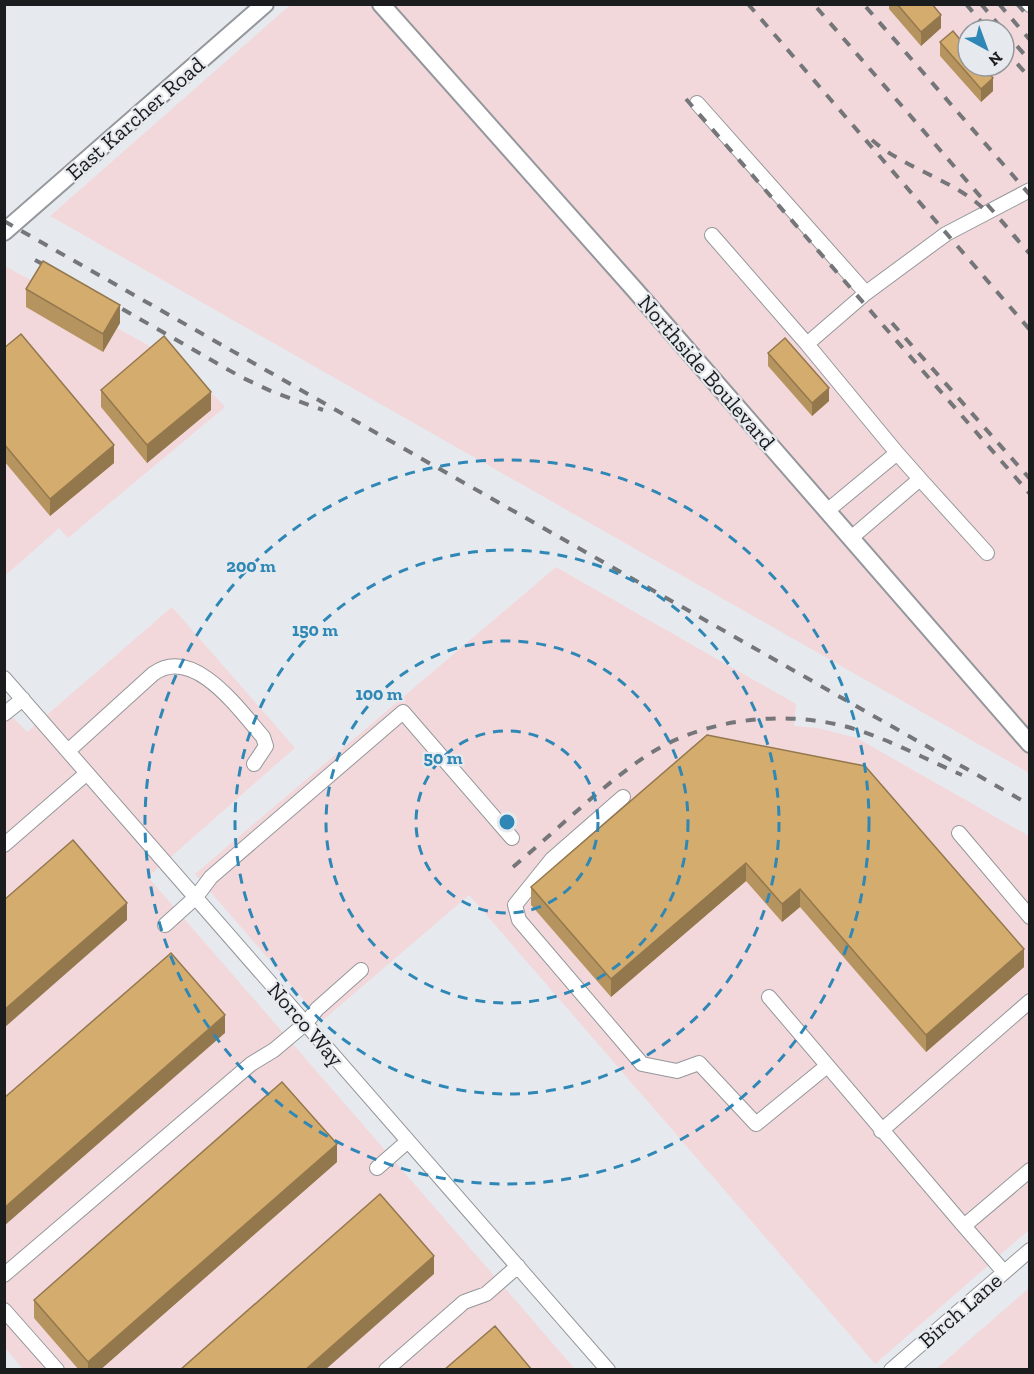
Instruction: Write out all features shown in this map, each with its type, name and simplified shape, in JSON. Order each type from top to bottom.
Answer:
[{"type":"main road","name":"East Karcher Road","points":[[4,232],[265,4]]},
{"type":"main road","name":"Northside Boulevard","points":[[381,4],[636,290],[1029,744]]},
{"type":"street","points":[[697,103],[866,293]]},
{"type":"street","points":[[807,344],[866,293],[946,234],[1029,190]]},
{"type":"street","points":[[712,235],[807,344],[897,453],[987,553]]},
{"type":"street","points":[[827,511],[897,453]]},
{"type":"street","points":[[851,538],[920,479]]},
{"type":"street","points":[[68,751],[161,668],[182,666],[219,686],[263,737],[266,746],[254,764]]},
{"type":"street","name":"Norco Way","points":[[4,678],[608,1370]]},
{"type":"street","points":[[4,714],[22,699]]},
{"type":"street","points":[[165,925],[196,897],[212,877],[403,712],[512,838]]},
{"type":"street","points":[[4,845],[87,773]]},
{"type":"street","points":[[623,797],[552,859],[515,905],[519,920],[642,1064],[676,1071],[699,1063],[756,1124],[827,1066]]},
{"type":"street","points":[[959,833],[1029,917]]},
{"type":"street","points":[[4,1275],[251,1064],[274,1050],[306,1023],[317,1009],[362,970]]},
{"type":"street","points":[[769,997],[881,1131],[1004,1272]]},
{"type":"street","points":[[881,1131],[1029,1001]]},
{"type":"street","points":[[376,1168],[408,1141]]},
{"type":"street","points":[[964,1226],[1029,1170]]},
{"type":"street","name":"Birch Lane","points":[[891,1370],[1029,1250]]},
{"type":"street","points":[[386,1370],[464,1302],[486,1294],[518,1266]]},
{"type":"street","points":[[4,1310],[57,1370]]},
{"type":"shaded area","points":[[290,5],[1029,5],[1029,773],[50,216]]},
{"type":"shaded area","points":[[5,266],[186,366],[225,407],[68,538],[59,528],[5,576]]},
{"type":"shaded area","points":[[556,567],[796,704],[794,726],[818,728],[857,738],[1029,836],[1029,1230],[875,1364],[469,895],[322,1021],[195,874]]},
{"type":"shaded area","points":[[172,607],[295,748],[148,877],[575,1369],[23,1369],[4,1347],[4,708],[27,732]]},
{"type":"shaded area","points":[[1029,1288],[1029,1369],[936,1369]]},
{"type":"building","points":[[897,4],[932,4],[941,15],[921,32]]},
{"type":"building","points":[[953,31],[956,35],[956,60],[940,42]]},
{"type":"building","points":[[971,78],[993,78],[981,89]]},
{"type":"building","points":[[43,261],[120,305],[103,334],[26,289]]},
{"type":"building","points":[[21,334],[114,445],[50,499],[4,444],[4,348]]},
{"type":"building","points":[[164,336],[211,392],[147,445],[101,390]]},
{"type":"building","points":[[785,338],[829,388],[812,403],[768,353]]},
{"type":"building","points":[[707,735],[865,766],[1024,949],[926,1035],[800,889],[782,904],[746,863],[611,979],[531,887]]},
{"type":"building","points":[[73,840],[127,903],[4,1010],[4,900]]},
{"type":"building","points":[[171,953],[225,1015],[4,1208],[4,1098]]},
{"type":"building","points":[[282,1082],[337,1144],[88,1362],[34,1300]]},
{"type":"building","points":[[380,1194],[434,1256],[305,1370],[180,1370]]},
{"type":"building","points":[[495,1326],[532,1370],[444,1370]]},
{"type":"railway","points":[[748,4],[1030,330]]},
{"type":"railway","points":[[966,4],[978,18]]},
{"type":"railway","points":[[981,4],[993,18]]},
{"type":"railway","points":[[999,4],[1030,40]]},
{"type":"railway","points":[[1017,4],[1030,18]]},
{"type":"railway","points":[[866,7],[1030,195]]},
{"type":"railway","points":[[817,8],[1018,240]]},
{"type":"railway","points":[[1016,45],[1030,61]]},
{"type":"railway","points":[[1016,62],[1030,78]]},
{"type":"railway","points":[[686,99],[1030,494]]},
{"type":"railway","points":[[872,140],[899,159],[958,190],[984,209]]},
{"type":"railway","points":[[4,221],[1030,805]]},
{"type":"railway","points":[[1013,235],[1030,254]]},
{"type":"railway","points":[[35,260],[55,271]]},
{"type":"railway","points":[[105,299],[241,377],[273,392],[323,410]]},
{"type":"railway","points":[[892,323],[1030,479]]},
{"type":"railway","points":[[513,867],[595,795],[646,756],[668,743],[716,726],[768,719],[819,721],[844,726],[889,742],[962,775]]}]
